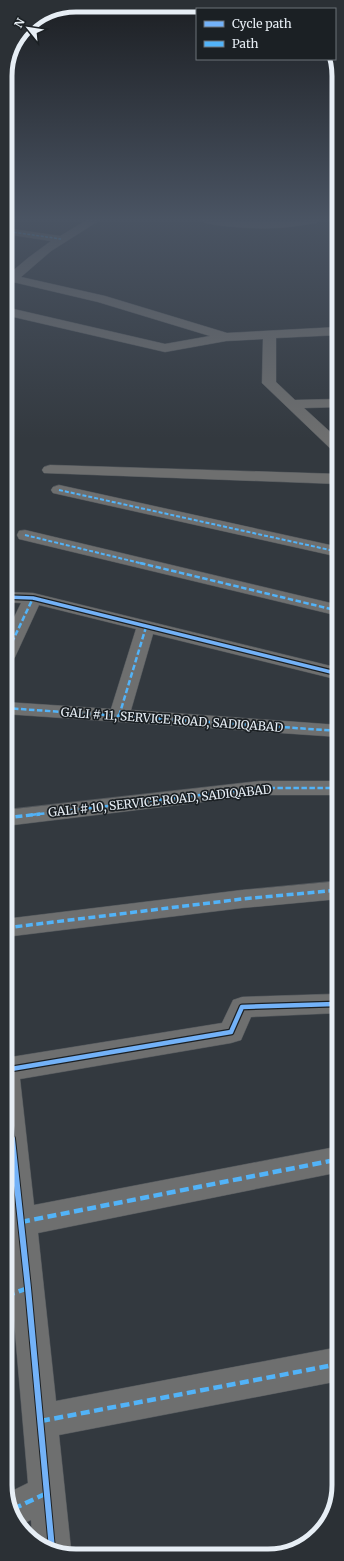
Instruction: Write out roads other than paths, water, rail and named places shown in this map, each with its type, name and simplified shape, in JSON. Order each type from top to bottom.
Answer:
[{"type":"street","points":[[72,293],[101,299],[226,336]]},
{"type":"street","points":[[12,313],[165,348],[226,336],[332,331]]},
{"type":"street","points":[[12,324],[28,316]]},
{"type":"street","points":[[270,334],[269,383],[332,442]]},
{"type":"street","points":[[290,404],[332,403]]},
{"type":"street","points":[[50,470],[332,479]]},
{"type":"street","points":[[59,490],[332,550]]},
{"type":"street","points":[[25,535],[332,609]]},
{"type":"street","points":[[12,597],[33,598],[332,672]]},
{"type":"street","points":[[12,639],[33,598]]},
{"type":"street","points":[[118,716],[146,627]]},
{"type":"street","name":"GALI # 11, SERVICE ROAD, SADIQABAD","points":[[12,708],[332,731]]},
{"type":"street","name":"GALI # 10, SERVICE ROAD, SADIQABAD","points":[[12,817],[260,788],[332,788]]},
{"type":"street","points":[[12,927],[242,899],[332,891]]},
{"type":"street","points":[[12,1069],[231,1032],[242,1006],[332,1004]]},
{"type":"street","points":[[21,1222],[330,1161]]},
{"type":"street","points":[[12,1172],[21,1222],[17,1292],[40,1421],[52,1544]]},
{"type":"street","points":[[40,1421],[332,1365]]},
{"type":"street","points":[[17,1508],[48,1494]]}]
